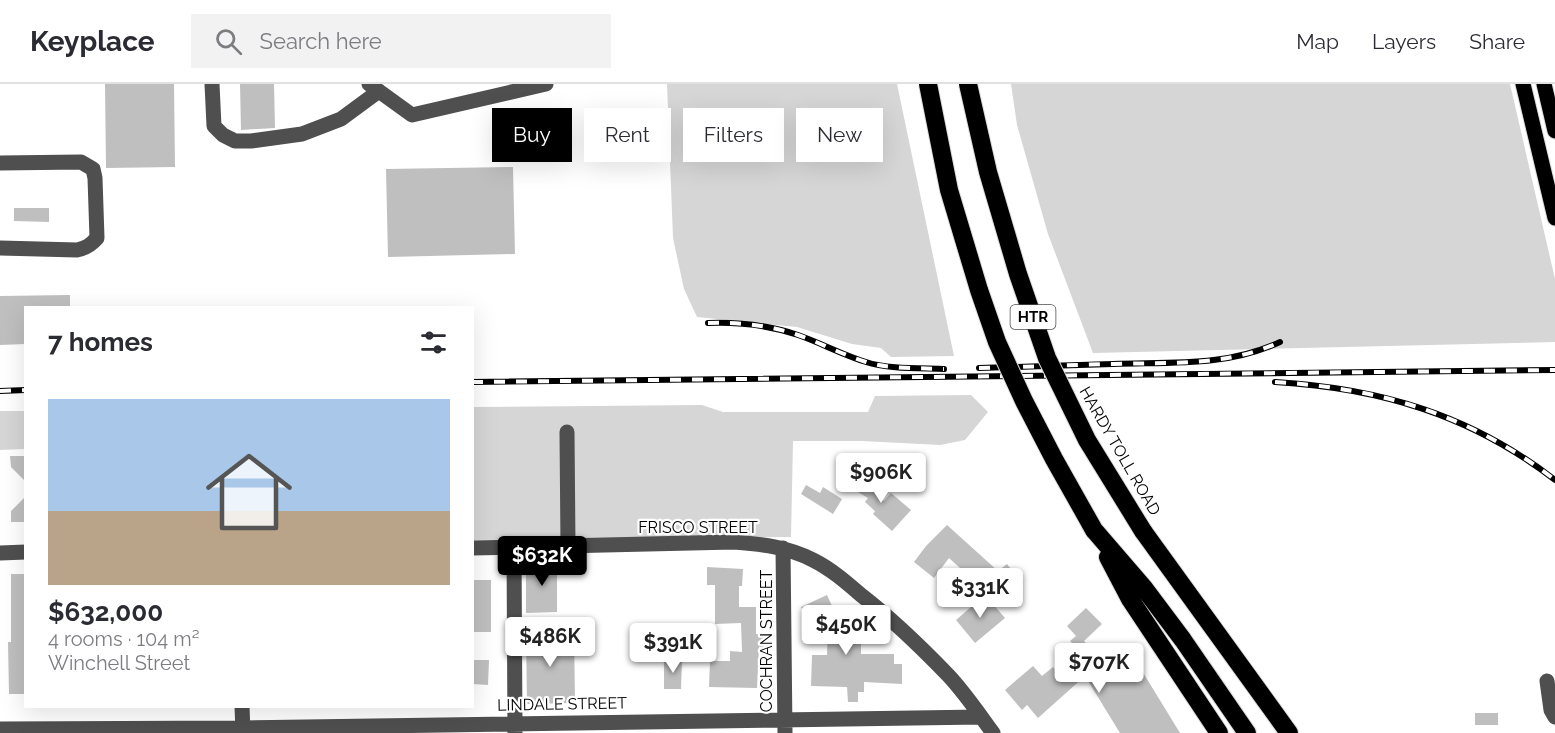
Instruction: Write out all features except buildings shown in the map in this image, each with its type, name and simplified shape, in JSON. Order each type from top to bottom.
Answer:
[{"type":"highway","name":"HTR","points":[[927,84],[949,190],[997,342],[1024,401],[1094,530]]},
{"type":"highway","name":"HARDY TOLL ROAD","points":[[969,84],[988,172],[1018,274],[1047,358],[1087,440],[1143,531],[1289,733]]},
{"type":"highway","points":[[1094,530],[1130,599],[1219,733]]},
{"type":"highway","points":[[1094,530],[1144,588],[1183,640],[1246,733]]},
{"type":"main road","points":[[1523,84],[1555,218]]},
{"type":"main road","points":[[1544,84],[1555,131]]},
{"type":"street","points":[[212,84],[214,126],[223,135],[236,141],[302,134],[341,119],[374,87],[412,115],[546,84]]},
{"type":"street","points":[[0,163],[81,162],[93,169],[97,238],[92,244],[77,250],[0,248]]},
{"type":"street","points":[[567,432],[568,546]]},
{"type":"street","name":"FRISCO STREET","points":[[474,548],[734,542],[759,543],[783,548],[812,560],[834,573],[876,606],[950,677],[993,733]]},
{"type":"street","points":[[514,548],[515,728]]},
{"type":"street","name":"COCHRAN STREET","points":[[783,548],[785,726]]},
{"type":"street","points":[[0,553],[24,552]]},
{"type":"street","points":[[1547,681],[1551,710],[1555,717]]},
{"type":"street","points":[[242,708],[243,731]]},
{"type":"street","name":"LINDALE STREET","points":[[0,729],[243,731],[785,726],[981,717]]},
{"type":"shaded area","points":[[667,84],[897,84],[954,356],[891,357],[881,348],[852,344],[797,327],[697,317],[684,289],[673,238],[671,108],[668,108]]},
{"type":"shaded area","points":[[1011,84],[1510,84],[1555,279],[1555,342],[1093,353],[1048,234],[1017,125]]},
{"type":"shaded area","points":[[971,395],[988,412],[965,440],[940,445],[862,441],[793,441],[791,537],[474,540],[474,407],[702,405],[723,412],[868,412],[875,396]]},
{"type":"shaded area","points":[[0,411],[24,411],[24,449],[0,450]]},
{"type":"railway","points":[[708,323],[742,324],[776,329],[798,335],[866,362],[884,366],[944,369]]},
{"type":"railway","points":[[979,368],[1198,362],[1239,356],[1280,342]]},
{"type":"railway","points":[[474,382],[1555,370]]},
{"type":"railway","points":[[1275,382],[1351,391],[1423,409],[1491,438],[1555,480]]},
{"type":"railway","points":[[0,391],[24,390]]}]
